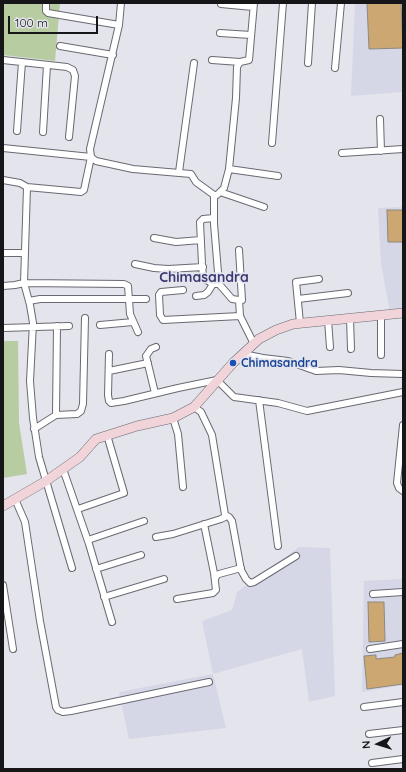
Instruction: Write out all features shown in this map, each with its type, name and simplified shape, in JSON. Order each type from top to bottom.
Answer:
[{"type":"street","points":[[46,3],[46,11],[48,13],[119,25]]},
{"type":"street","points":[[3,180],[20,183],[27,187],[81,192],[84,190],[91,157],[90,149],[119,25],[121,3]]},
{"type":"street","points":[[272,143],[283,3]]},
{"type":"street","points":[[308,63],[312,3]]},
{"type":"street","points":[[335,68],[341,3]]},
{"type":"street","points":[[212,60],[240,62],[249,60],[254,5],[221,4]]},
{"type":"street","points":[[220,33],[251,35]]},
{"type":"street","points":[[60,46],[113,55]]},
{"type":"street","points":[[3,60],[67,67],[73,70],[75,76],[69,137]]},
{"type":"street","points":[[17,131],[22,62]]},
{"type":"street","points":[[214,195],[224,188],[229,169],[236,98],[237,67],[240,62]]},
{"type":"street","points":[[179,172],[194,63]]},
{"type":"street","points":[[43,132],[46,65]]},
{"type":"street","points":[[380,119],[381,151]]},
{"type":"street","points":[[3,148],[91,157],[96,161],[133,169],[191,174],[196,182],[214,195]]},
{"type":"street","points":[[342,153],[403,149]]},
{"type":"street","points":[[229,169],[278,176]]},
{"type":"street","points":[[27,187],[24,283],[33,316],[30,381],[34,429],[39,457],[72,568]]},
{"type":"street","points":[[220,192],[264,208]]},
{"type":"street","points":[[196,296],[204,295],[216,284],[214,195]]},
{"type":"street","points":[[214,218],[201,220],[204,278],[216,284],[232,299],[239,300]]},
{"type":"street","points":[[154,238],[176,242],[201,240]]},
{"type":"street","points":[[239,250],[242,300],[239,300],[240,316],[254,344]]},
{"type":"street","points":[[3,253],[25,253]]},
{"type":"street","points":[[135,264],[168,269],[203,268]]},
{"type":"street","points":[[300,324],[296,282],[319,279]]},
{"type":"street","points":[[3,286],[15,286],[24,283],[124,284],[128,286],[130,314],[138,332]]},
{"type":"street","points":[[184,290],[161,292],[159,295],[160,315],[163,320],[240,316]]},
{"type":"street","points":[[298,299],[348,292]]},
{"type":"street","points":[[29,301],[40,299],[146,299]]},
{"type":"street","points":[[3,506],[46,481],[63,469],[80,456],[96,440],[106,435],[137,426],[173,418],[194,407],[233,363],[259,339],[276,330],[293,324],[403,313]]},
{"type":"street","points":[[381,315],[381,355]]},
{"type":"street","points":[[34,429],[56,415],[77,414],[81,411],[83,404],[84,318]]},
{"type":"street","points":[[350,318],[351,349]]},
{"type":"street","points":[[328,320],[330,347]]},
{"type":"street","points":[[100,325],[133,322]]},
{"type":"street","points":[[56,415],[57,326]]},
{"type":"street","points":[[3,328],[69,326]]},
{"type":"street","points":[[155,393],[146,356],[151,349],[156,347]]},
{"type":"street","points":[[109,354],[108,395],[111,403],[217,380]]},
{"type":"street","points":[[243,354],[288,361],[316,371],[340,370],[403,374]]},
{"type":"street","points":[[109,371],[148,363]]},
{"type":"street","points":[[217,380],[234,397],[278,403],[307,411],[403,392]]},
{"type":"street","points":[[259,400],[278,546]]},
{"type":"street","points":[[194,407],[201,412],[212,435],[225,515],[232,521],[241,568],[246,579],[252,583],[296,556]]},
{"type":"street","points":[[173,418],[178,434],[183,487]]},
{"type":"street","points":[[403,425],[397,483],[399,488],[403,491]]},
{"type":"street","points":[[78,509],[124,493],[106,435]]},
{"type":"street","points":[[63,469],[88,540],[112,622]]},
{"type":"street","points":[[15,499],[25,522],[40,621],[56,707],[58,710],[63,712],[71,711],[209,682]]},
{"type":"street","points":[[156,537],[173,534],[221,519],[224,518],[225,515]]},
{"type":"street","points":[[88,540],[144,521]]},
{"type":"street","points":[[177,599],[213,593],[216,590],[204,524]]},
{"type":"street","points":[[96,569],[141,555]]},
{"type":"street","points":[[215,579],[219,574],[241,568]]},
{"type":"street","points":[[104,597],[164,579]]},
{"type":"street","points":[[3,584],[13,649]]},
{"type":"street","points":[[373,594],[403,592]]},
{"type":"street","points":[[370,649],[403,644]]},
{"type":"street","points":[[364,707],[403,702]]},
{"type":"street","points":[[369,734],[403,730]]},
{"type":"street","points":[[372,763],[403,759]]},
{"type":"shaded area","points":[[355,3],[403,3],[403,92],[351,96]]},
{"type":"shaded area","points":[[403,207],[403,311],[390,312],[381,264],[378,208]]},
{"type":"shaded area","points":[[299,547],[330,548],[335,696],[309,702],[302,649],[213,674],[202,621],[232,610],[237,592]]},
{"type":"shaded area","points":[[403,579],[403,685],[362,692],[364,581]]},
{"type":"shaded area","points":[[213,674],[226,728],[129,739],[119,692]]},
{"type":"green space","points":[[3,3],[60,3],[55,61],[3,55]]},
{"type":"green space","points":[[3,341],[18,341],[19,423],[27,474],[3,478]]},
{"type":"building","points":[[367,3],[401,3],[403,48],[369,49]]},
{"type":"building","points":[[387,210],[403,210],[403,242],[388,242]]},
{"type":"building","points":[[368,602],[384,602],[385,641],[369,642]]},
{"type":"building","points":[[403,653],[403,684],[367,689],[364,656],[376,655],[376,659],[395,657],[395,655]]},
{"type":"place","name":"Chimasandra","points":[[233,363]]},
{"type":"district","name":"Chimasandra","points":[[204,278]]}]
